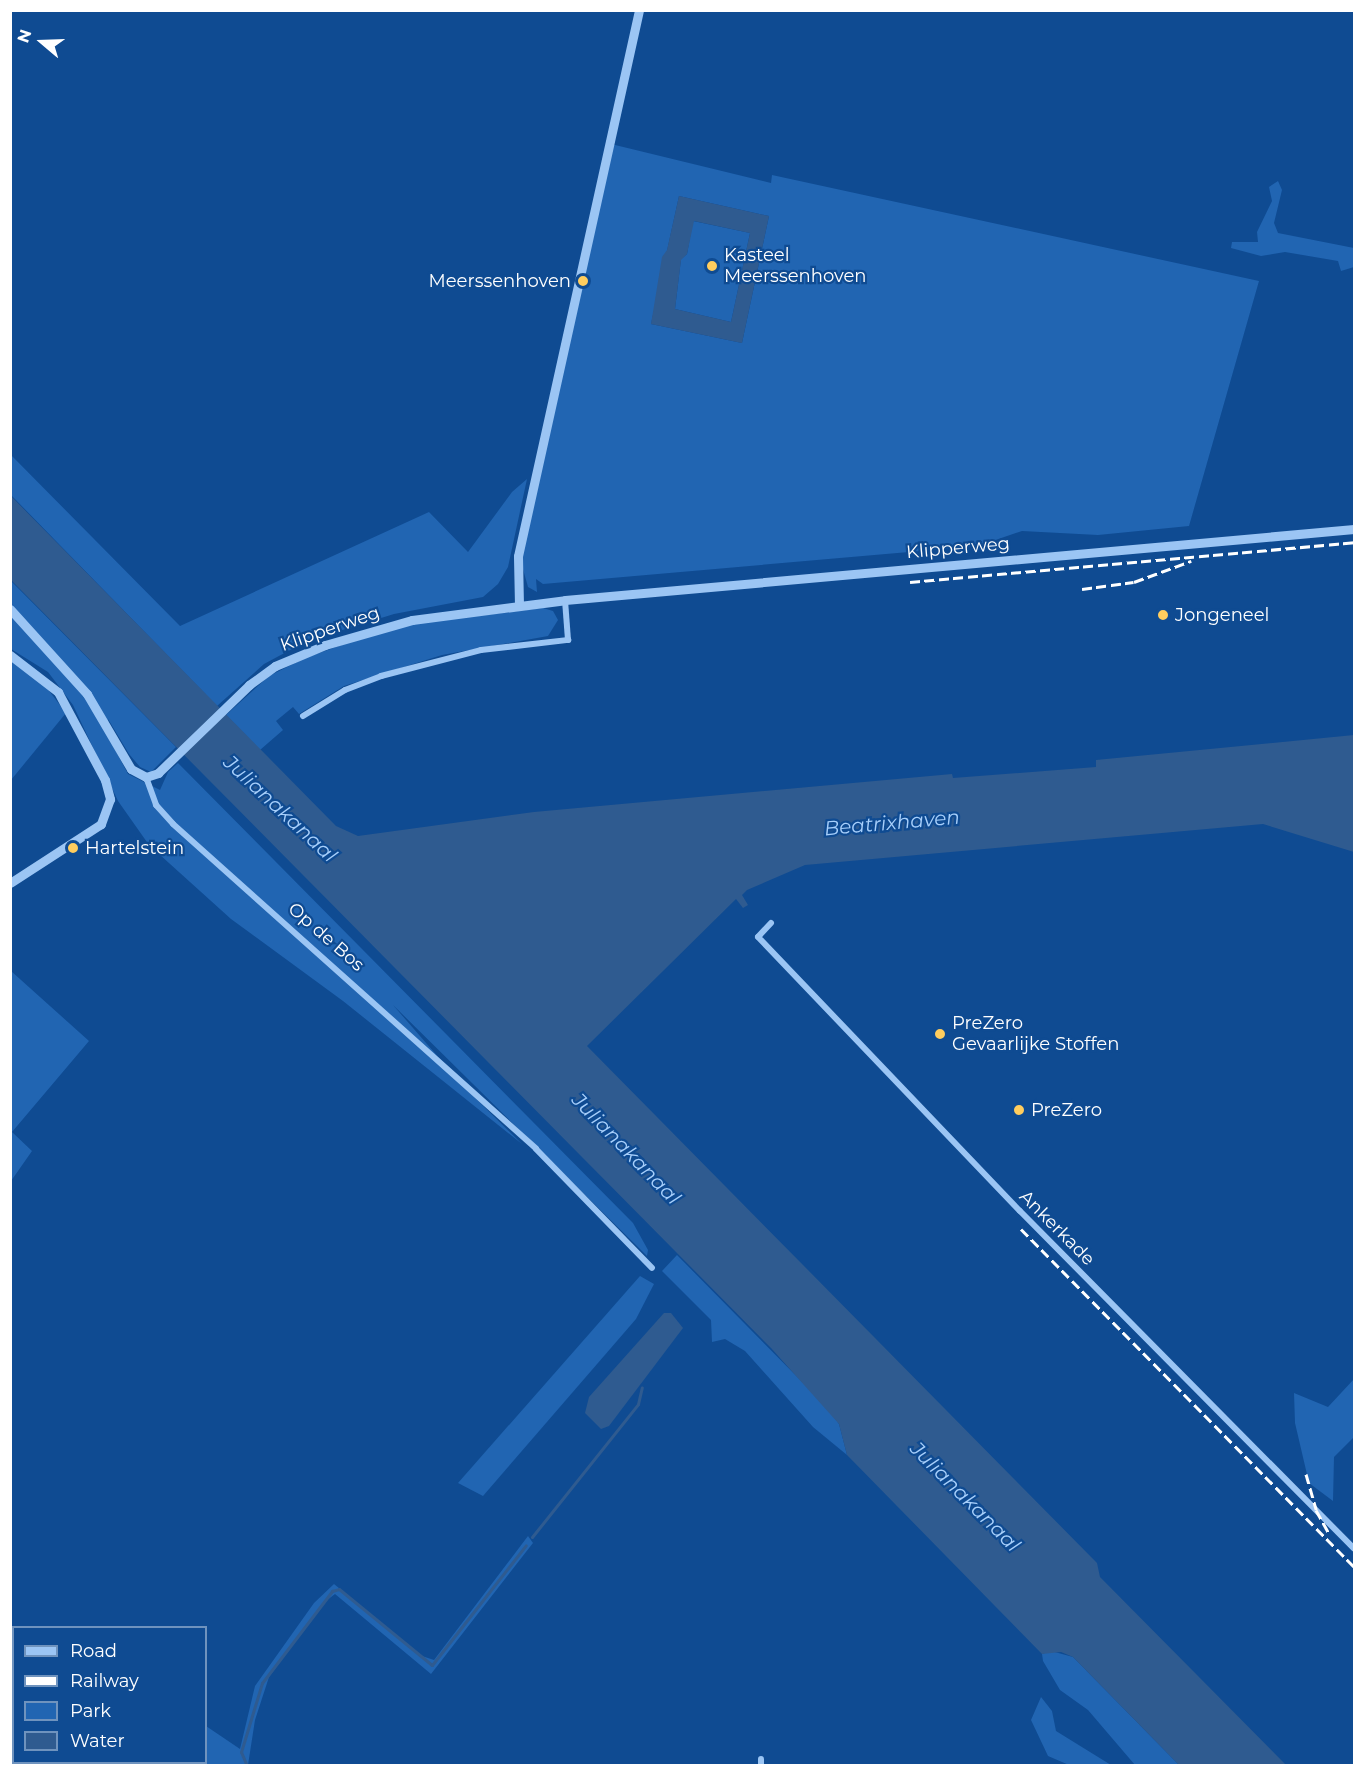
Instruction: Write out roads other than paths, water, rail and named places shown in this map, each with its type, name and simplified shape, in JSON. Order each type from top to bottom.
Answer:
[{"type":"street","points":[[519,605],[518,556],[639,10]]},
{"type":"street","name":"Klipperweg","points":[[146,777],[158,773],[230,703],[275,666],[325,645],[412,620],[565,600],[1354,529]]},
{"type":"street","points":[[303,716],[345,690],[381,676],[481,651],[568,640],[565,600]]},
{"type":"street","name":"Op de Bos","points":[[10,609],[87,694],[131,769],[146,777],[156,804],[173,824],[536,1149],[652,1268]]},
{"type":"street","points":[[10,655],[58,692],[76,721],[105,780],[110,799],[101,824],[10,883]]},
{"type":"street","name":"Ankerkade","points":[[771,923],[758,937],[1020,1212],[1354,1549]]},
{"type":"water","points":[[679,196],[769,216],[742,343],[651,324],[662,257],[667,250]],"holes":[[[694,221],[750,233],[731,322],[675,309],[681,260],[687,254]]]},
{"type":"water","points":[[10,495],[336,826],[358,836],[534,812],[952,774],[953,778],[1096,767],[1096,760],[1354,735],[1354,852],[1263,824],[805,865],[747,890],[742,895],[748,905],[743,908],[736,899],[587,1046],[1097,1563],[1100,1577],[1286,1765],[1179,1765],[1073,1657],[1061,1652],[1042,1654],[847,1455],[839,1424],[771,1348],[11,580]]},
{"type":"water","points":[[664,1313],[671,1313],[683,1328],[609,1426],[601,1429],[585,1413],[589,1397]]},
{"type":"water","points":[[12,1697],[12,1764],[128,1765],[11,1765]]},
{"type":"waterway","points":[[532,1537],[638,1404],[642,1387]]},
{"type":"waterway","points":[[247,1766],[241,1752],[262,1683],[332,1591],[339,1589],[432,1665],[526,1545]]},
{"type":"railway","points":[[910,582],[1354,542]]},
{"type":"railway","points":[[1082,589],[1134,582],[1191,561]]},
{"type":"railway","points":[[1021,1229],[1354,1567]]},
{"type":"railway","points":[[1306,1474],[1316,1510],[1329,1533]]},
{"type":"place","name":"Kasteel Meerssenhoven","points":[[712,266]]},
{"type":"place","name":"Meerssenhoven","points":[[583,281]]},
{"type":"place","name":"Jongeneel","points":[[1163,615]]},
{"type":"place","name":"Hartelstein","points":[[73,848]]},
{"type":"place","name":"PreZero Gevaarlijke Stoffen","points":[[940,1034]]},
{"type":"place","name":"PreZero","points":[[1019,1110]]},
{"type":"water label","name":"Julianakanaal","points":[[280,809]]},
{"type":"water label","name":"Beatrixhaven","points":[[892,823]]},
{"type":"water label","name":"Julianakanaal","points":[[626,1149]]},
{"type":"water label","name":"Julianakanaal","points":[[965,1497]]}]
